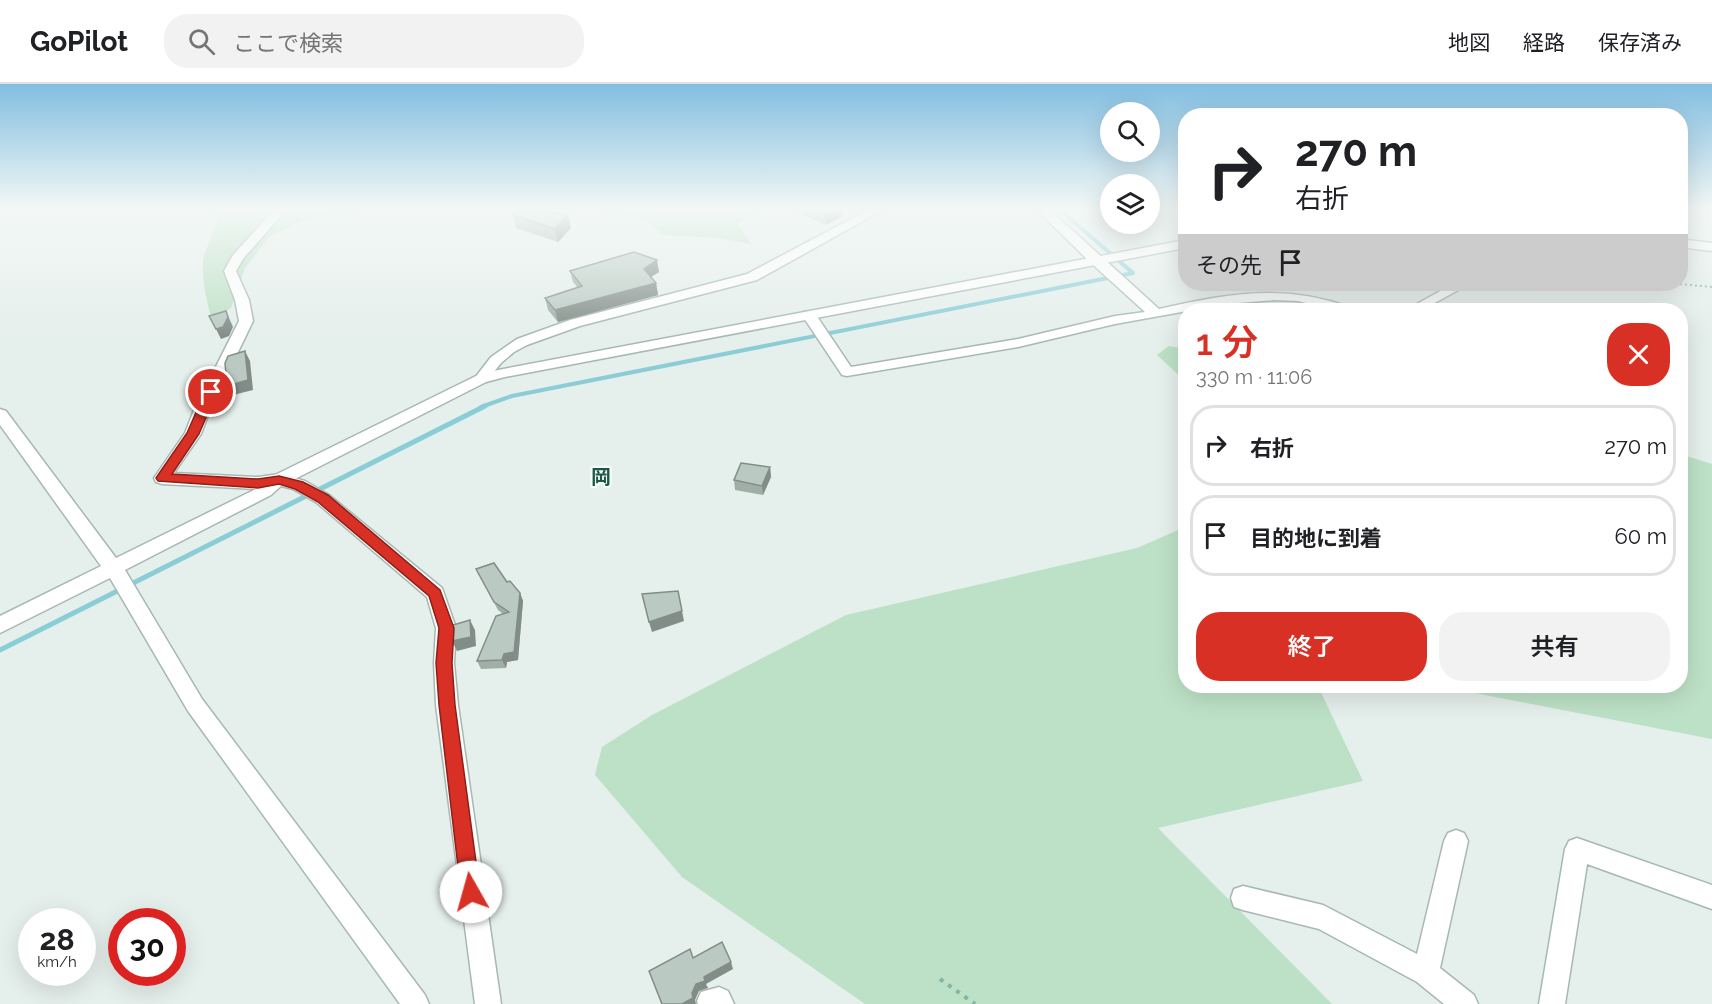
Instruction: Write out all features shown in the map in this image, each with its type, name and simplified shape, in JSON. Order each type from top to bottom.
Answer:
[{"type":"street","points":[[242,253],[230,271],[242,300],[246,321],[202,410],[193,434],[162,478],[258,483],[279,480],[299,485],[323,499],[435,593],[443,612],[446,628],[444,663],[447,705],[488,1004]]},
{"type":"street","points":[[481,378],[496,360],[522,342],[575,323],[752,277],[797,253]]},
{"type":"street","points":[[1088,253],[1156,314]]},
{"type":"street","points":[[0,625],[265,491],[279,480],[481,378],[1135,253]]},
{"type":"street","points":[[1426,303],[1449,291]]},
{"type":"street","points":[[1206,303],[1259,296],[1324,303]]},
{"type":"street","points":[[809,315],[847,372],[1018,343],[1115,320],[1178,309]]},
{"type":"street","points":[[0,414],[124,583],[195,705],[416,1004]]},
{"type":"street","points":[[1426,973],[1456,841]]},
{"type":"street","points":[[1552,1004],[1577,849],[1712,897]]},
{"type":"street","points":[[1243,898],[1323,917],[1426,973],[1465,1004]]},
{"type":"path","points":[[1688,285],[1712,287]]},
{"type":"path","points":[[940,979],[975,1004]]},
{"type":"green space","points":[[205,253],[257,253],[245,268],[231,308],[212,320],[205,288]]},
{"type":"green space","points":[[1169,346],[1178,348],[1178,374],[1157,355]]},
{"type":"green space","points":[[1688,456],[1712,464],[1712,739],[1475,693],[1688,693]]},
{"type":"green space","points":[[1178,530],[1178,693],[1321,693],[1363,781],[1158,828],[1332,1004],[865,1004],[682,877],[595,775],[602,747],[652,715],[846,615],[1137,548]]},
{"type":"building","points":[[631,253],[657,260],[644,269],[656,283],[555,310],[545,298],[582,286],[570,271]]},
{"type":"building","points":[[226,311],[228,317],[223,327],[216,329],[209,316]]},
{"type":"building","points":[[245,351],[248,380],[227,386],[225,363],[228,356]]},
{"type":"building","points":[[741,463],[770,467],[762,486],[734,480]]},
{"type":"building","points":[[494,563],[507,582],[510,581],[520,593],[514,652],[504,654],[502,660],[477,661],[496,616],[509,612],[494,602],[476,569]]},
{"type":"building","points":[[678,591],[682,611],[649,622],[642,594]]},
{"type":"building","points":[[470,620],[471,637],[452,641],[453,625]]},
{"type":"building","points":[[722,942],[731,962],[704,977],[705,981],[696,984],[692,993],[693,998],[682,1004],[662,1004],[649,971],[690,949],[693,958]]},
{"type":"waterway","points":[[481,407],[512,396],[1133,273],[1110,253]]},
{"type":"waterway","points":[[0,650],[485,406]]},
{"type":"district","name":"岡","points":[[601,477]]},
{"type":"route","points":[[211,392],[193,434],[162,478],[258,483],[279,480],[299,485],[323,499],[435,593],[443,612],[446,628],[444,663],[447,705],[471,892]]}]
